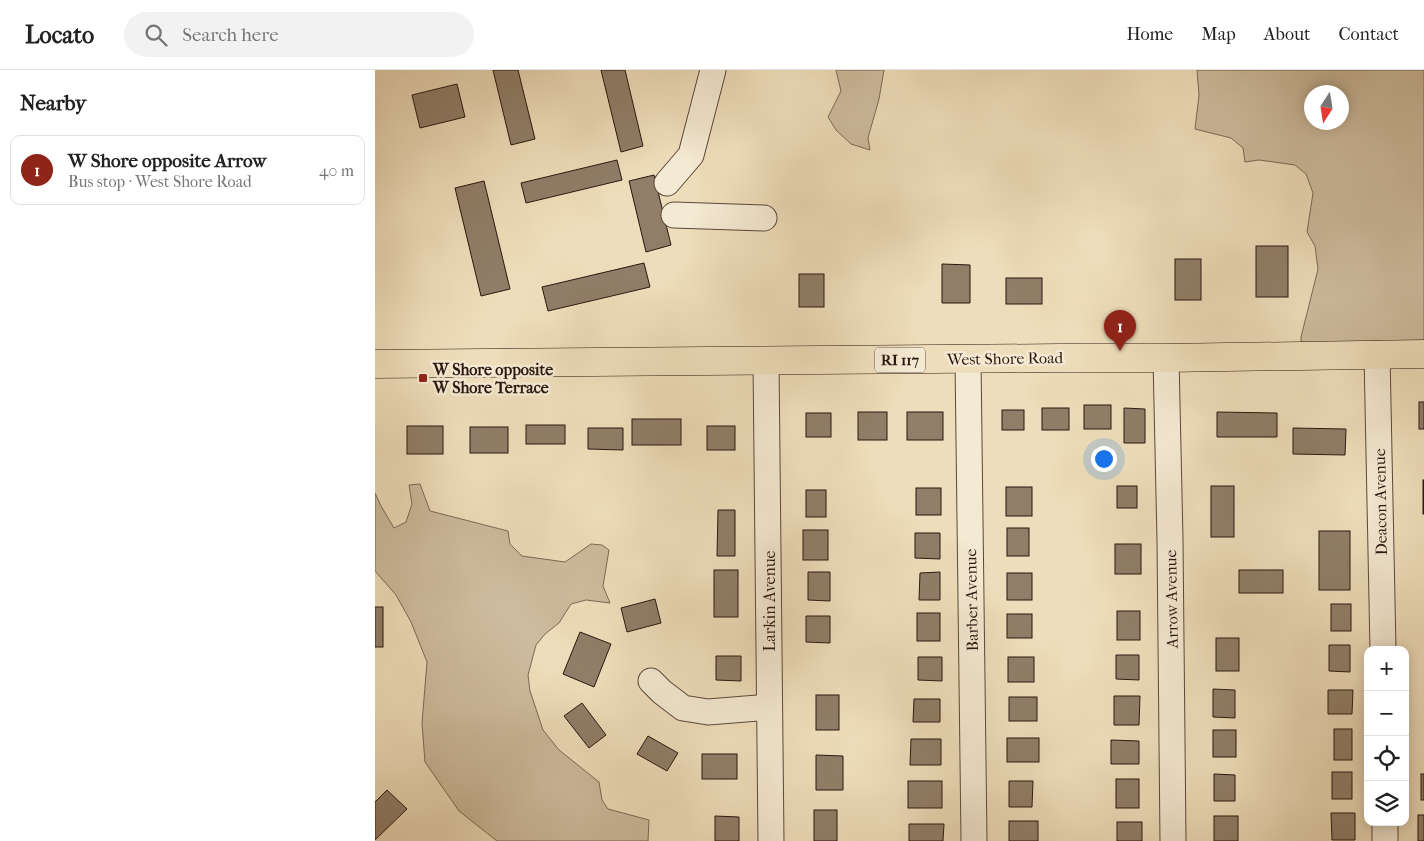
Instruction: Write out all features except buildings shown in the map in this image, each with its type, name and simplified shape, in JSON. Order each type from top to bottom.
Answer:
[{"type":"main road","name":"West Shore Road","points":[[375,364],[1166,358],[1424,354]]},
{"type":"street","points":[[667,183],[691,155],[713,70]]},
{"type":"street","points":[[674,216],[764,218]]},
{"type":"street","name":"Deacon Avenue","points":[[1377,354],[1383,646]]},
{"type":"street","name":"Arrow Avenue","points":[[1166,358],[1173,841]]},
{"type":"street","name":"Barber Avenue","points":[[968,359],[974,841]]},
{"type":"street","name":"Larkin Avenue","points":[[766,361],[771,841]]},
{"type":"street","points":[[651,681],[683,708],[708,712],[769,709]]},
{"type":"street","points":[[1385,826],[1385,841]]},
{"type":"shaded area","points":[[836,70],[884,70],[879,99],[868,138],[870,150],[851,144],[836,130],[828,117],[841,91]]},
{"type":"shaded area","points":[[1197,70],[1424,70],[1424,356],[1302,355],[1301,337],[1318,269],[1315,246],[1307,232],[1313,193],[1306,174],[1295,165],[1259,160],[1245,162],[1243,148],[1231,138],[1195,129],[1199,95]]},
{"type":"shaded area","points":[[420,484],[430,511],[508,531],[510,544],[522,556],[565,562],[591,544],[602,545],[609,550],[603,586],[610,603],[586,600],[571,604],[559,623],[545,634],[536,645],[528,675],[530,691],[543,730],[559,750],[599,782],[602,800],[608,809],[649,820],[648,841],[497,841],[459,811],[425,762],[422,723],[427,662],[411,622],[396,595],[375,571],[375,493],[394,528],[406,522],[412,504],[409,485]]},
{"type":"place","name":"W Shore opposite Arrow","points":[[1120,351]]},
{"type":"place","name":"W Shore opposite W Shore Terrace","points":[[423,378]]}]
